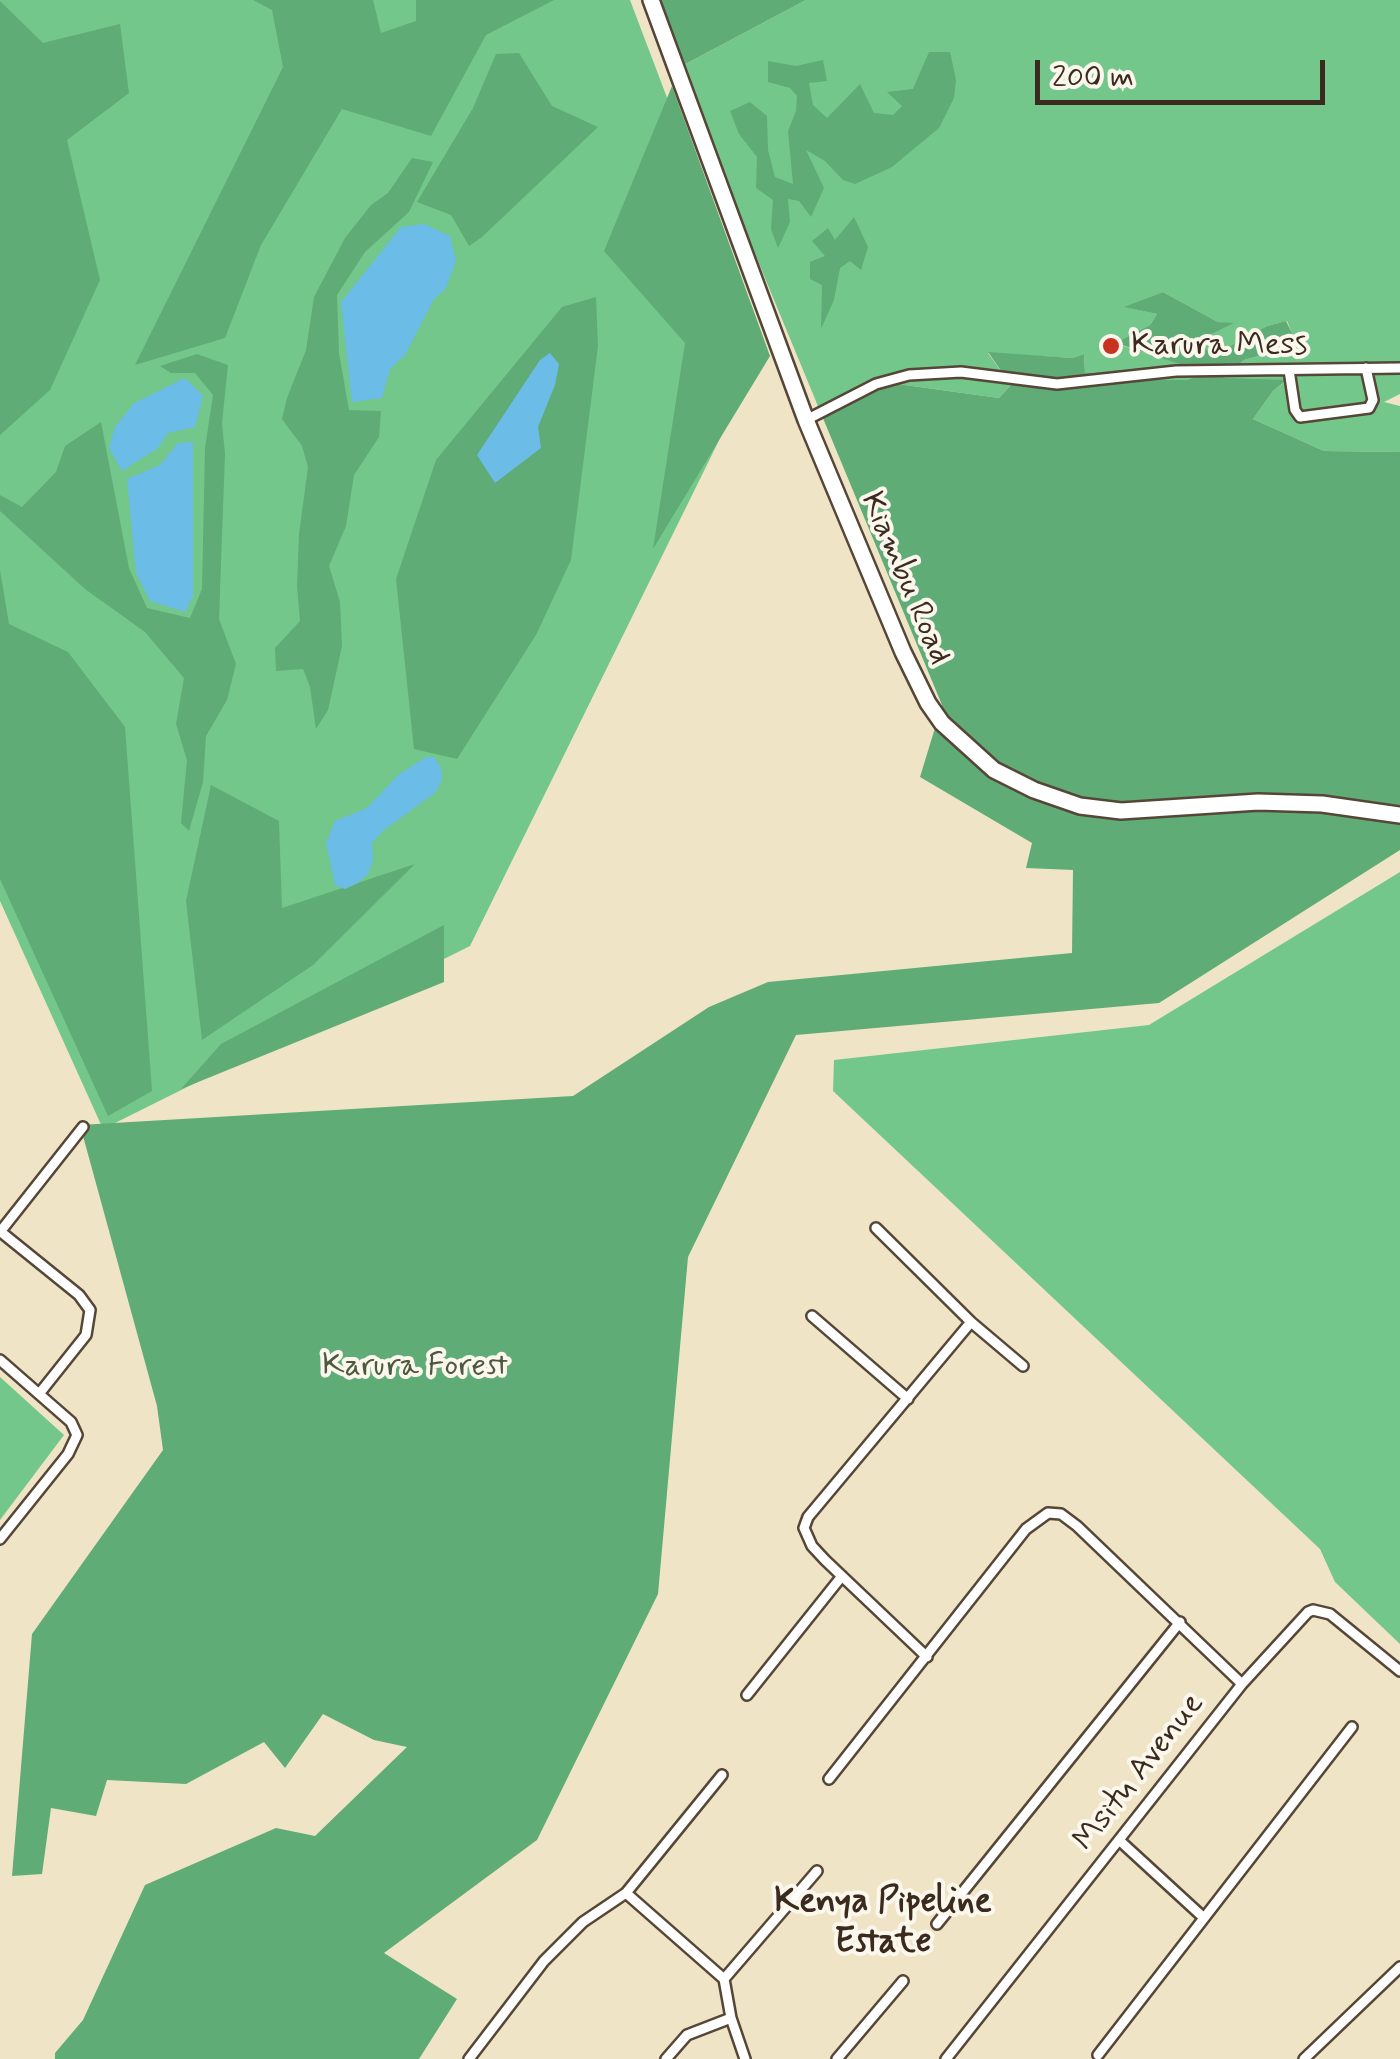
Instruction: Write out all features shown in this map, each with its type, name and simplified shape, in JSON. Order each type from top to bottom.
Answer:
[{"type":"highway","name":"Kiambu Road","points":[[651,0],[806,420],[903,652],[942,722],[994,770],[1034,790],[1080,806],[1120,811],[1258,802],[1322,804],[1400,815]]},
{"type":"street","points":[[1289,370],[1295,410],[1300,417],[1369,408],[1373,400],[1366,368]]},
{"type":"street","points":[[806,420],[876,384],[909,375],[961,372],[1056,384],[1176,371],[1400,368]]},
{"type":"street","points":[[38,1394],[86,1335],[90,1310],[79,1295],[0,1232],[83,1127]]},
{"type":"street","points":[[876,1228],[971,1322],[1023,1366]]},
{"type":"street","points":[[812,1316],[908,1399]]},
{"type":"street","points":[[927,1657],[812,1546],[804,1528],[808,1517],[971,1322]]},
{"type":"street","points":[[0,1360],[72,1422],[76,1435],[75,1443],[0,1539]]},
{"type":"street","points":[[828,1779],[1026,1529],[1048,1513],[1060,1514],[1077,1526],[1242,1684]]},
{"type":"street","points":[[746,1694],[842,1576]]},
{"type":"street","name":"Msitu Avenue","points":[[946,2059],[1242,1684],[1294,1626],[1313,1610],[1330,1614],[1400,1671]]},
{"type":"street","points":[[937,1924],[1180,1622]]},
{"type":"street","points":[[1098,2055],[1352,1727]]},
{"type":"street","points":[[469,2059],[544,1962],[583,1922],[626,1893],[722,1775]]},
{"type":"street","points":[[1119,1840],[1204,1918]]},
{"type":"street","points":[[724,1979],[816,1871]]},
{"type":"street","points":[[626,1893],[724,1979],[731,2018],[746,2059]]},
{"type":"street","points":[[1304,2059],[1400,1966]]},
{"type":"street","points":[[837,2059],[903,1981]]},
{"type":"street","points":[[666,2059],[687,2035],[731,2018]]},
{"type":"green space","points":[[0,0],[630,0],[763,351],[470,946],[103,1129],[0,901]]},
{"type":"green space","points":[[253,0],[373,0],[381,33],[416,21],[416,0],[554,0],[486,35],[431,136],[342,109],[261,245],[225,338],[135,365],[283,67],[272,10]]},
{"type":"green space","points":[[650,0],[806,0],[678,68]]},
{"type":"green space","points":[[806,0],[1400,0],[1400,394],[1384,402],[1400,406],[1400,452],[1324,451],[1253,419],[1273,391],[1285,382],[1223,379],[1244,360],[1297,345],[1287,321],[1267,326],[1216,355],[1190,344],[1231,324],[1218,322],[1163,292],[1126,307],[1157,314],[1150,325],[1117,344],[1209,372],[1186,380],[1130,380],[1122,373],[1085,373],[1084,354],[1072,358],[988,353],[1011,385],[999,398],[883,382],[820,411],[678,68]]},
{"type":"green space","points":[[0,1],[43,43],[120,24],[129,93],[67,140],[100,280],[50,390],[0,435]]},
{"type":"green space","points":[[929,52],[950,52],[956,80],[954,98],[939,128],[892,167],[855,184],[843,180],[825,161],[806,150],[824,188],[811,217],[799,201],[788,199],[790,222],[778,248],[771,229],[773,200],[756,188],[757,157],[739,134],[730,111],[750,102],[767,116],[768,150],[775,177],[793,184],[788,131],[797,96],[790,88],[768,82],[768,61],[796,66],[823,60],[827,81],[809,83],[813,105],[827,118],[860,84],[874,113],[893,115],[902,106],[887,92],[913,89]]},
{"type":"green space","points":[[519,53],[552,106],[598,127],[469,246],[451,215],[417,202],[473,108],[496,54]]},
{"type":"green space","points":[[672,86],[770,356],[653,549],[685,343],[604,251]]},
{"type":"green space","points":[[412,158],[433,162],[409,212],[365,252],[337,295],[339,353],[349,410],[381,411],[379,437],[354,475],[346,526],[329,566],[340,602],[342,646],[328,710],[316,729],[310,687],[303,669],[276,671],[275,648],[300,621],[299,534],[308,467],[302,446],[282,419],[306,350],[314,297],[345,238],[371,205],[388,193]]},
{"type":"green space","points":[[854,217],[868,247],[861,270],[850,261],[840,268],[834,300],[821,329],[822,285],[810,279],[810,262],[825,256],[812,241],[828,228],[835,240]]},
{"type":"green space","name":"Karura Forest","points":[[1163,292],[1218,322],[1234,323],[1191,344],[1216,354],[1267,326],[1286,321],[1298,345],[1244,360],[1224,378],[1287,380],[1273,391],[1253,419],[1324,451],[1400,452],[1400,850],[1159,1003],[796,1035],[688,1257],[658,1594],[537,1840],[384,1953],[457,1999],[419,2059],[55,2059],[55,2053],[83,2020],[145,1885],[276,1828],[315,1836],[407,1747],[374,1740],[323,1714],[285,1768],[264,1742],[186,1784],[107,1780],[96,1816],[51,1808],[42,1874],[12,1876],[32,1634],[163,1450],[157,1406],[80,1125],[573,1096],[709,1007],[768,982],[1072,953],[1073,870],[1026,868],[1032,843],[920,777],[942,705],[820,411],[883,382],[999,398],[1011,385],[988,352],[1072,358],[1084,354],[1085,373],[1122,373],[1130,380],[1186,380],[1207,373],[1116,343],[1150,325],[1157,314],[1124,307]]},
{"type":"green space","points":[[596,297],[598,346],[571,560],[536,635],[457,759],[414,749],[396,579],[436,460],[562,307]]},
{"type":"green space","points":[[197,354],[228,365],[222,423],[225,454],[219,619],[236,664],[227,700],[206,736],[203,782],[189,831],[181,823],[187,760],[176,724],[184,678],[145,632],[85,589],[0,511],[0,495],[22,507],[56,472],[65,446],[101,422],[129,568],[147,608],[190,618],[202,589],[205,448],[213,395],[195,373],[171,373],[160,366]]},
{"type":"green space","points":[[0,570],[9,624],[68,652],[125,727],[152,1091],[108,1116],[0,879]]},
{"type":"green space","points":[[211,785],[279,821],[282,908],[415,864],[313,965],[202,1040],[186,901]]},
{"type":"green space","points":[[1400,872],[1400,1644],[1335,1582],[1320,1549],[833,1091],[834,1060],[1149,1025]]},
{"type":"green space","points":[[444,925],[444,982],[181,1089],[221,1044]]},
{"type":"green space","points":[[0,1377],[64,1435],[0,1520]]},
{"type":"water","points":[[424,224],[450,236],[456,261],[446,288],[434,299],[405,355],[390,369],[382,398],[352,402],[341,302],[401,227]]},
{"type":"water","points":[[550,353],[559,364],[538,427],[541,448],[495,483],[477,455],[540,360]]},
{"type":"water","points":[[185,378],[203,396],[195,427],[168,433],[158,448],[122,471],[109,448],[115,427],[134,403]]},
{"type":"water","points":[[193,442],[193,596],[185,612],[150,601],[136,573],[127,479],[160,465],[178,443]]},
{"type":"water","points":[[428,756],[435,758],[441,768],[442,779],[436,792],[372,843],[373,860],[368,874],[345,889],[335,885],[326,843],[335,821],[367,808],[398,775]]},
{"type":"place","name":"Karura Mess","points":[[1111,346]]},
{"type":"district","name":"Kenya Pipeline Estate","points":[[883,1924]]}]
